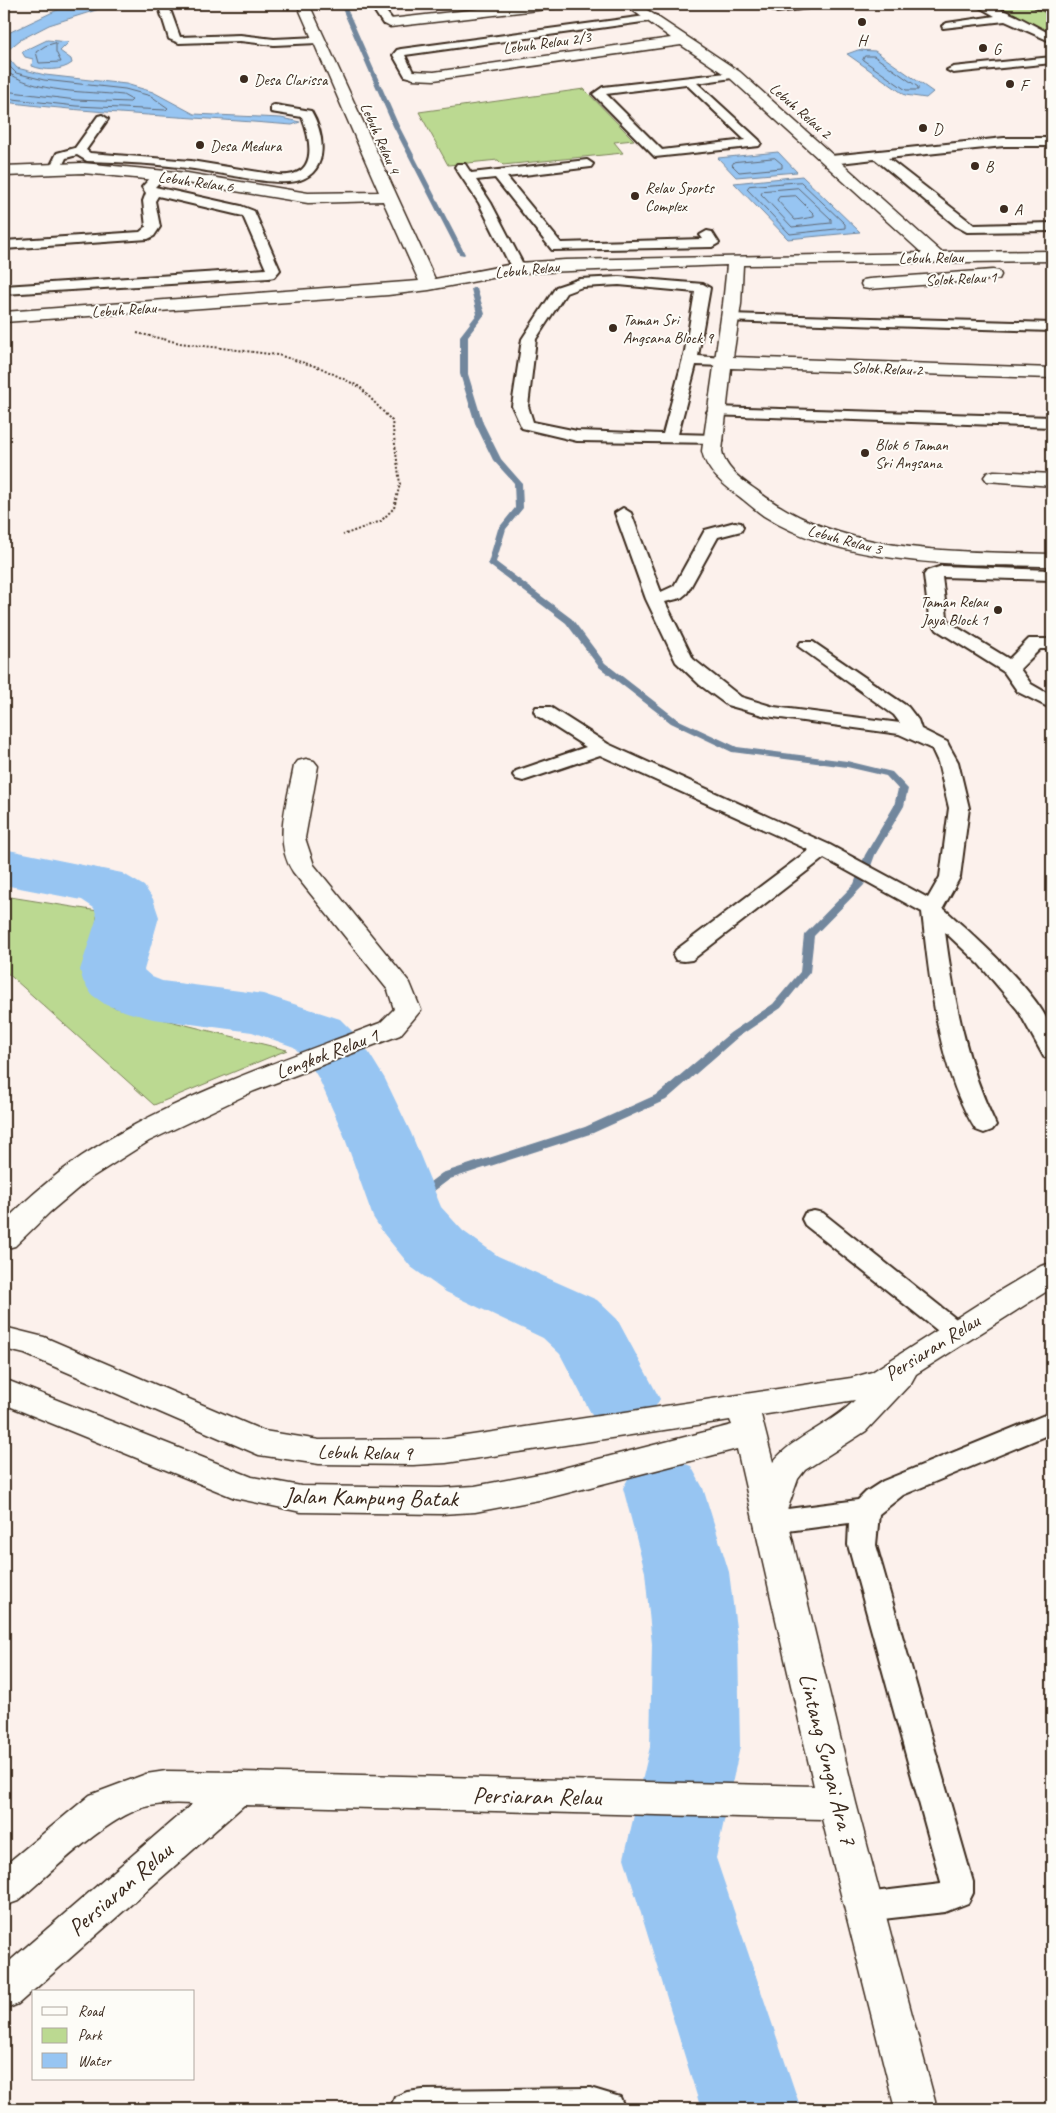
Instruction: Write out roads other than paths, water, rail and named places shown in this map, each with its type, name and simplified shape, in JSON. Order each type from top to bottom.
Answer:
[{"type":"street","name":"Lebuh Relau 4","points":[[303,4],[429,285]]},
{"type":"street","points":[[390,23],[555,4]]},
{"type":"street","name":"Lebuh Relau 2","points":[[630,4],[735,75],[936,257]]},
{"type":"street","points":[[1040,4],[1052,9]]},
{"type":"street","name":"Lebuh Relau 2/3","points":[[413,75],[434,76],[685,40]]},
{"type":"street","name":"Lebuh Relau 6","points":[[4,171],[56,168],[83,159],[160,175],[308,198],[388,196]]},
{"type":"street","name":"Lebuh Relau","points":[[4,317],[344,294],[429,285],[518,268],[735,260],[1052,256]]},
{"type":"street","name":"Lebuh Relau 3","points":[[735,260],[735,282],[715,412],[712,452],[716,462],[742,491],[776,517],[817,534],[902,553],[1052,560]]},
{"type":"street","name":"Solok Relau 1","points":[[869,284],[952,277],[1005,275]]},
{"type":"street","name":"Solok Relau 2","points":[[723,357],[1052,374]]},
{"type":"street","points":[[994,478],[1052,480]]},
{"type":"street","name":"Lengkok Relau 1","points":[[4,1238],[40,1204],[105,1154],[160,1124],[217,1098],[310,1059],[390,1029],[408,1010],[401,989],[302,867],[293,838],[306,766]]},
{"type":"street","name":"Persiaran Relau","points":[[747,1421],[883,1380],[956,1332],[1052,1274]]},
{"type":"street","name":"Lebuh Relau 9","points":[[4,1338],[33,1345],[259,1443],[319,1452],[413,1454],[446,1452],[747,1421]]},
{"type":"street","points":[[771,1516],[782,1474],[793,1461],[854,1422],[911,1363]]},
{"type":"street","name":"Jalan Kampung Batak","points":[[4,1391],[247,1489],[301,1499],[441,1501],[475,1498],[544,1486],[747,1421]]},
{"type":"street","name":"Lintang Sungai Ara 7","points":[[747,1421],[771,1516],[837,1803],[916,2109]]},
{"type":"street","name":"Persiaran Relau","points":[[4,1889],[103,1807],[122,1798],[166,1787],[837,1803]]},
{"type":"street","name":"Persiaran Relau","points":[[4,1991],[237,1788]]},
{"type":"lane","points":[[163,4],[175,39],[185,41],[240,38],[274,42],[316,34]]},
{"type":"lane","points":[[375,4],[386,22],[390,23]]},
{"type":"lane","points":[[777,9],[817,4]]},
{"type":"lane","points":[[979,4],[1052,39]]},
{"type":"lane","points":[[947,26],[1008,17]]},
{"type":"lane","points":[[413,75],[409,74],[399,55],[401,52],[653,18]]},
{"type":"lane","points":[[953,70],[1052,60]]},
{"type":"lane","points":[[690,81],[755,143],[660,154],[599,94],[603,90],[676,80],[690,81],[735,75]]},
{"type":"lane","points":[[102,119],[83,159],[214,166],[279,179],[301,176],[313,164],[318,143],[307,114],[275,109]]},
{"type":"lane","points":[[831,160],[1004,142],[1052,142]]},
{"type":"lane","points":[[877,155],[961,223],[972,229],[1052,227]]},
{"type":"lane","points":[[468,177],[587,164]]},
{"type":"lane","points":[[461,166],[485,203],[518,268]]},
{"type":"lane","points":[[498,174],[554,245],[562,247],[712,243],[707,235]]},
{"type":"lane","points":[[4,290],[257,276],[269,274],[273,270],[249,214],[241,210],[153,192],[148,187],[160,175]]},
{"type":"lane","points":[[171,196],[187,178]]},
{"type":"lane","points":[[4,245],[143,236],[149,233],[153,227],[149,201],[153,192]]},
{"type":"lane","points":[[599,245],[613,241],[656,236]]},
{"type":"lane","points":[[669,439],[690,356],[703,288],[619,280],[580,283],[561,290],[529,339],[520,406],[527,425],[577,436],[669,439],[714,440]]},
{"type":"lane","points":[[729,318],[1052,327]]},
{"type":"lane","points":[[690,356],[723,357]]},
{"type":"lane","points":[[715,412],[1052,422]]},
{"type":"lane","points":[[623,513],[655,600],[685,662],[706,682],[734,701],[773,712],[903,729],[940,746],[948,762],[959,808],[950,877],[932,909],[941,982],[952,1038],[969,1093],[984,1125]]},
{"type":"lane","points":[[655,600],[681,589],[711,534],[734,527]]},
{"type":"lane","points":[[1050,701],[1024,688],[1011,668],[943,626],[938,617],[934,576],[942,571],[1052,575]]},
{"type":"lane","points":[[1011,668],[1035,643],[1052,644]]},
{"type":"lane","points":[[807,646],[901,711],[909,720],[912,733]]},
{"type":"lane","points":[[543,712],[602,748],[823,849],[932,909],[987,959],[1028,1007],[1052,1052]]},
{"type":"lane","points":[[523,775],[602,748]]},
{"type":"lane","points":[[684,955],[823,849]]},
{"type":"lane","points":[[814,1219],[956,1332]]},
{"type":"lane","points":[[865,1907],[946,1898],[956,1893],[957,1882],[862,1544],[861,1526],[864,1510],[874,1499],[893,1488],[1052,1422]]},
{"type":"lane","points":[[771,1516],[864,1510]]},
{"type":"lane","points":[[407,2109],[424,2107],[590,2104],[608,2109]]},
{"type":"water","points":[[70,4],[115,4],[49,25],[20,40],[4,53],[4,35]]},
{"type":"water","points":[[47,40],[69,42],[60,51],[71,59],[72,63],[63,68],[53,69],[42,69],[32,66],[33,59],[25,57],[22,52]]},
{"type":"water","points":[[858,50],[875,51],[933,92],[926,98],[905,95],[847,54]]},
{"type":"water","points":[[4,53],[17,68],[45,75],[126,84],[153,92],[194,114],[281,118],[300,122],[292,125],[4,102]]},
{"type":"water","points":[[778,152],[797,172],[736,177],[718,158]]},
{"type":"water","points":[[802,176],[860,232],[788,239],[734,183]]},
{"type":"waterway","points":[[342,4],[396,126],[462,254]]},
{"type":"waterway","points":[[409,1217],[426,1191],[446,1176],[589,1130],[662,1097],[734,1035],[777,1006],[805,972],[809,935],[859,885],[870,855],[899,806],[903,789],[889,774],[847,764],[735,750],[674,721],[602,665],[569,621],[492,563],[502,529],[519,508],[518,483],[497,460],[479,423],[464,374],[464,336],[481,314],[474,289]]},
{"type":"waterway","points":[[4,867],[101,886],[122,899],[128,917],[112,970],[115,981],[129,991],[153,999],[263,1014],[317,1033],[338,1055],[352,1079],[377,1133],[409,1217],[437,1249],[472,1274],[570,1319],[590,1338],[621,1399]]},
{"type":"waterway","points":[[663,1488],[687,1572],[695,1644],[695,1747],[670,1858],[751,2109]]},
{"type":"place","name":"H","points":[[862,22]]},
{"type":"place","name":"G","points":[[983,48]]},
{"type":"place","name":"Desa Clarissa","points":[[244,79]]},
{"type":"place","name":"F","points":[[1010,84]]},
{"type":"place","name":"D","points":[[923,128]]},
{"type":"place","name":"Desa Medura","points":[[200,145]]},
{"type":"place","name":"B","points":[[975,166]]},
{"type":"place","name":"Relau Sports Complex","points":[[635,196]]},
{"type":"place","name":"A","points":[[1004,209]]},
{"type":"place","name":"Taman Sri Angsana Block 9","points":[[613,328]]},
{"type":"place","name":"Blok 6 Taman Sri Angsana","points":[[865,453]]},
{"type":"place","name":"Taman Relau Jaya Block 1","points":[[998,610]]}]
